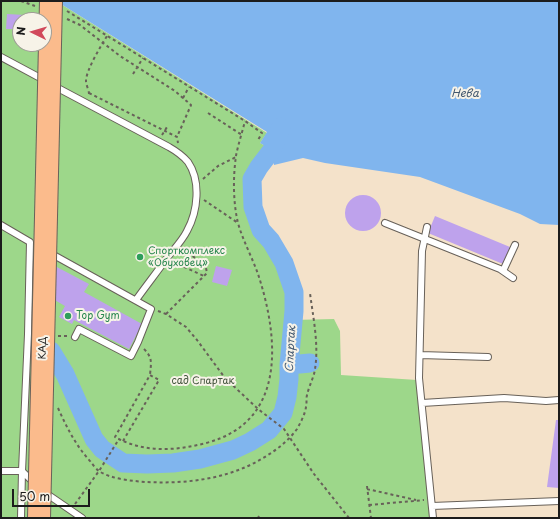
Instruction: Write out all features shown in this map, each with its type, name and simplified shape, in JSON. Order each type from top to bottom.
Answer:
[{"type":"highway","name":"КАД","points":[[40,518],[51,6]]},
{"type":"lane","points":[[1,57],[159,141],[179,154],[187,162],[196,184],[193,219],[179,244],[136,300]]},
{"type":"lane","points":[[385,223],[503,271],[513,278]]},
{"type":"lane","points":[[1,225],[151,308],[131,356],[79,329],[74,337]]},
{"type":"lane","points":[[427,227],[422,251],[419,378],[433,518]]},
{"type":"lane","points":[[21,518],[30,242]]},
{"type":"lane","points":[[503,271],[515,245]]},
{"type":"lane","points":[[420,355],[488,357]]},
{"type":"lane","points":[[422,403],[504,398],[546,402],[559,400]]},
{"type":"lane","points":[[1,471],[22,471],[45,493],[79,517]]},
{"type":"lane","points":[[432,506],[559,501]]},
{"type":"path","points":[[21,1],[51,6],[107,36],[262,133],[258,140]]},
{"type":"path","points":[[66,19],[80,25],[120,56],[175,91],[191,105],[177,137],[179,154]]},
{"type":"path","points":[[84,102],[89,93],[86,81],[87,76],[107,36]]},
{"type":"path","points":[[133,74],[143,58]]},
{"type":"path","points":[[184,98],[189,87]]},
{"type":"path","points":[[89,93],[177,137]]},
{"type":"path","points":[[208,113],[242,135]]},
{"type":"path","points":[[138,342],[148,353],[151,361],[150,375],[115,437],[123,442],[138,447],[156,450],[179,449],[221,439],[239,430],[258,409],[264,398],[269,380],[273,342],[270,320],[258,273],[238,223],[234,191],[236,156],[244,121]]},
{"type":"path","points":[[196,184],[218,166],[236,156]]},
{"type":"path","points":[[196,196],[238,223]]},
{"type":"path","points":[[166,314],[207,273],[206,268],[179,244]]},
{"type":"path","points":[[167,259],[204,276]]},
{"type":"path","points":[[56,405],[75,442],[99,472],[131,481],[171,483],[196,482],[238,471],[257,462],[290,439],[304,414],[307,396],[315,370],[315,335],[310,293]]},
{"type":"path","points":[[151,308],[166,314],[186,327],[225,378],[258,409],[284,429],[319,480],[349,518]]},
{"type":"path","points":[[55,336],[74,337]]},
{"type":"path","points":[[123,442],[159,380],[150,375]]},
{"type":"path","points":[[73,507],[99,472],[119,439]]},
{"type":"path","points":[[367,486],[371,518]]},
{"type":"path","points":[[367,489],[419,501]]},
{"type":"green space","name":"Спорткомплекс «Обуховец»","points":[[1,1],[56,1],[267,133],[260,143],[269,148],[259,176],[258,200],[270,236],[285,267],[291,284],[293,297],[292,320],[334,319],[340,331],[341,375],[417,380],[430,518],[1,518]]},
{"type":"water","name":"Нева","points":[[56,1],[559,1],[559,225],[540,224],[520,214],[420,177],[325,163],[303,158],[274,165],[272,150],[260,143],[267,132]]},
{"type":"building","points":[[7,14],[12,14],[12,29],[6,29]]},
{"type":"building","points":[[367,195],[376,200],[380,206],[380,220],[376,226],[367,231],[359,231],[350,226],[346,220],[345,209],[350,200],[356,196]]},
{"type":"building","points":[[435,216],[510,247],[503,264],[428,233]]},
{"type":"building","points":[[53,265],[89,284],[84,292],[142,324],[129,349],[74,320],[72,324],[59,317],[65,306],[39,291]]},
{"type":"building","points":[[216,266],[232,270],[227,286],[212,282]]},
{"type":"building","points":[[556,420],[559,420],[559,488],[547,487]]},
{"type":"waterway","name":"Спартак","points":[[51,351],[65,374],[94,439],[102,449],[123,463],[173,463],[200,459],[233,450],[250,442],[269,430],[283,413],[287,397],[294,311],[294,292],[284,263],[271,241],[261,230],[253,207],[252,179],[272,150],[281,127]]},
{"type":"waterway","points":[[289,365],[310,363]]},
{"type":"place","name":"Спорткомплекс «Обуховец»","points":[[140,257]]},
{"type":"place","name":"Top Gym","points":[[68,316]]},
{"type":"park label","name":"сад Спартак","points":[[203,381]]}]
